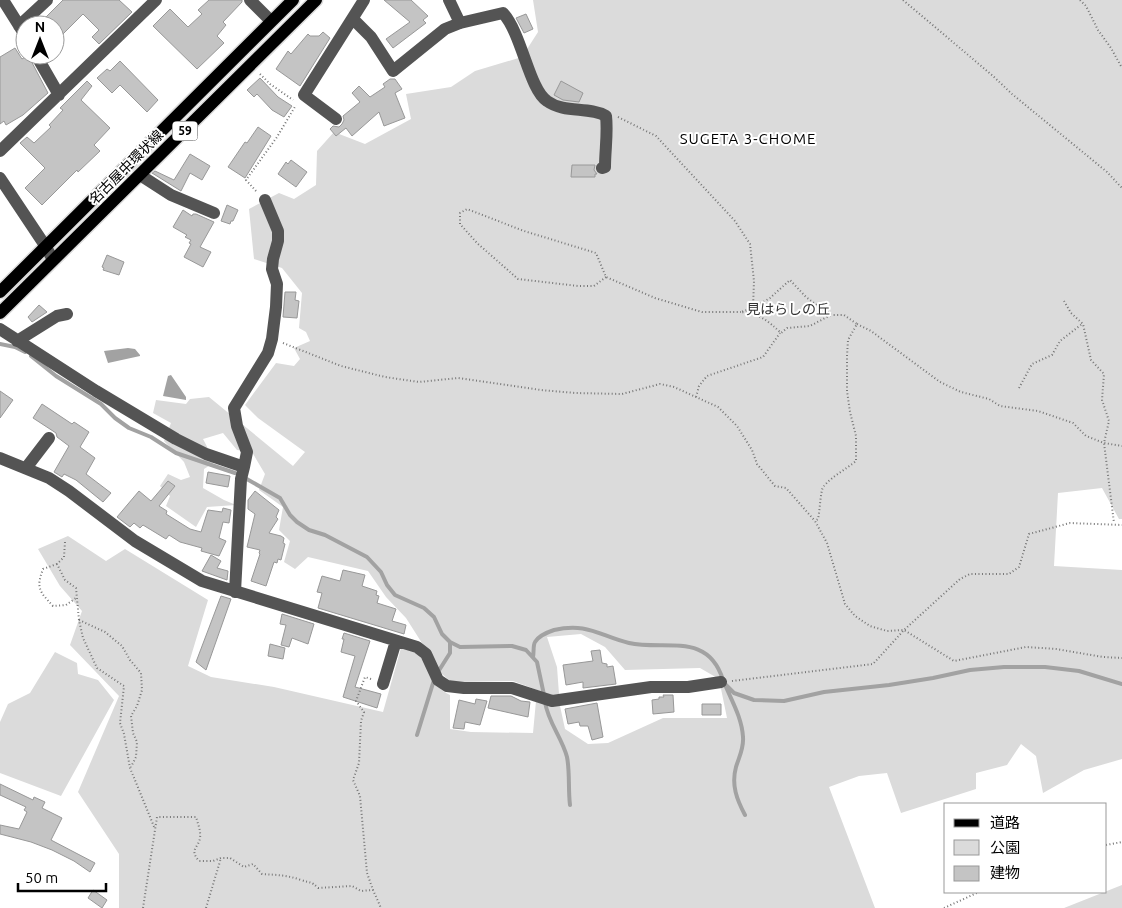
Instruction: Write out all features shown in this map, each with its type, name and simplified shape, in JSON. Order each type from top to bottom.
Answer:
[{"type":"main road","name":"名古屋中環状線","points":[[0,292],[293,0]]},
{"type":"main road","name":"名古屋中環状線","points":[[0,314],[316,0]]},
{"type":"street","points":[[3,0],[15,19]]},
{"type":"street","points":[[34,15],[46,0]]},
{"type":"street","points":[[0,151],[156,0]]},
{"type":"street","points":[[250,0],[271,21]]},
{"type":"street","points":[[336,120],[304,95],[364,0]]},
{"type":"street","points":[[449,0],[460,23]]},
{"type":"street","points":[[353,19],[371,37],[393,71],[445,29],[460,23],[502,13],[507,18],[523,51],[540,94],[547,102],[574,110],[595,111],[606,116],[608,130],[605,144],[605,167],[602,168]]},
{"type":"street","points":[[42,65],[59,95]]},
{"type":"street","points":[[140,176],[171,195],[214,213]]},
{"type":"street","points":[[0,178],[54,260]]},
{"type":"street","points":[[235,592],[241,479],[247,452],[237,426],[234,408],[268,353],[276,308],[277,284],[272,269],[278,241],[278,231],[266,200]]},
{"type":"street","points":[[17,341],[57,316],[67,314]]},
{"type":"street","points":[[0,330],[176,439],[206,454],[244,467]]},
{"type":"street","points":[[26,468],[49,438]]},
{"type":"street","points":[[0,458],[49,478],[135,540],[202,581],[417,647],[426,654],[438,680],[447,686],[512,688],[552,700],[651,687],[688,687],[721,682]]},
{"type":"street","points":[[383,684],[396,641]]},
{"type":"path","points":[[903,0],[1012,94],[1107,172],[1122,188]]},
{"type":"path","points":[[1080,0],[1086,6],[1098,30],[1122,68]]},
{"type":"path","points":[[251,65],[270,84],[297,103],[277,137],[246,180],[266,200]]},
{"type":"path","points":[[606,116],[621,118],[656,136],[735,221],[750,244],[754,281],[753,308]]},
{"type":"path","points":[[606,277],[594,286],[518,279],[477,243],[460,224],[460,213],[467,209],[477,211],[524,231],[596,253],[606,277],[655,298],[702,312],[754,314],[765,319],[781,332]]},
{"type":"path","points":[[741,312],[753,308],[770,298],[790,280],[806,297],[832,315]]},
{"type":"path","points":[[1064,301],[1070,313],[1082,324],[1091,360],[1104,374],[1102,400],[1109,421],[1104,443],[1114,524]]},
{"type":"path","points":[[696,397],[699,386],[708,376],[763,357],[781,332],[787,328],[810,326],[832,315],[844,315],[871,331],[940,382],[961,392],[989,399],[1000,406],[1038,411],[1073,423],[1086,436],[1104,443],[1122,446]]},
{"type":"path","points":[[816,521],[818,519],[822,488],[827,481],[856,461],[856,436],[850,412],[847,382],[848,340],[857,324]]},
{"type":"path","points":[[1019,388],[1032,364],[1052,355],[1060,342],[1082,324]]},
{"type":"path","points":[[272,338],[342,366],[385,378],[419,382],[458,378],[575,393],[622,394],[660,384],[674,387],[718,407],[736,426],[752,450],[757,464],[775,486],[786,488],[816,521],[827,543],[845,604],[855,616],[870,626],[888,631],[904,630],[954,661],[1026,647],[1122,658]]},
{"type":"path","points":[[721,682],[873,664],[904,630],[965,576],[970,574],[1009,574],[1019,567],[1029,534],[1070,523],[1122,525]]},
{"type":"path","points":[[65,542],[64,558],[57,564],[43,568],[38,582],[41,593],[53,606],[66,605],[76,598]]},
{"type":"path","points":[[57,564],[65,580],[76,588],[78,620],[83,638],[97,668],[124,686],[120,723],[124,734],[130,768],[155,829]]},
{"type":"path","points":[[78,620],[105,632],[122,646],[130,660],[141,672],[142,690],[137,706],[131,716],[133,733],[138,742],[136,756],[130,768]]},
{"type":"path","points":[[380,908],[367,873],[360,796],[353,780],[359,763],[361,721],[364,712],[356,701],[365,677],[383,684]]},
{"type":"path","points":[[143,908],[157,817],[196,817],[200,828],[200,840],[194,848],[194,856],[198,861],[230,858],[244,867],[253,864],[262,874],[292,876],[302,881],[313,882],[318,888],[352,886],[362,891],[373,890]]},
{"type":"path","points":[[1107,845],[1122,842]]},
{"type":"path","points":[[206,908],[221,858]]},
{"type":"path","points":[[944,908],[977,893]]},
{"type":"green space","name":"見はらしの丘","points":[[533,0],[1122,0],[1122,519],[1119,519],[1102,488],[1058,493],[1054,566],[1122,570],[1122,759],[1084,770],[1043,793],[1036,756],[1021,744],[1007,765],[976,773],[976,789],[901,813],[887,773],[859,776],[829,787],[875,908],[119,908],[119,854],[78,792],[119,696],[70,645],[82,611],[60,586],[38,549],[68,536],[106,561],[125,549],[208,600],[188,666],[211,677],[274,687],[383,712],[401,648],[417,654],[439,686],[450,695],[450,729],[471,732],[533,733],[536,701],[560,706],[565,729],[588,744],[608,743],[663,718],[727,718],[719,679],[700,668],[625,670],[605,647],[581,634],[547,637],[557,667],[559,694],[551,695],[513,681],[450,681],[441,673],[406,618],[386,597],[368,571],[308,557],[295,569],[284,562],[290,541],[279,530],[283,507],[259,490],[265,474],[252,452],[237,450],[223,433],[203,439],[215,462],[204,469],[203,488],[236,505],[207,507],[196,527],[166,506],[170,496],[160,486],[168,474],[181,480],[190,477],[184,462],[164,441],[171,423],[153,413],[156,400],[186,404],[190,399],[209,397],[293,466],[305,452],[258,418],[245,405],[276,363],[294,366],[300,359],[294,348],[310,341],[306,332],[299,328],[302,293],[282,268],[254,259],[249,209],[279,193],[294,199],[316,185],[317,151],[334,132],[365,144],[411,119],[406,94],[451,87],[475,71],[522,57],[538,32]]},
{"type":"green space","points":[[55,652],[77,663],[78,674],[98,680],[114,700],[61,796],[0,773],[0,722],[8,704],[30,693]]},
{"type":"green space","points":[[1122,885],[1122,908],[1064,908],[1102,893],[1107,893],[1107,891]]},
{"type":"shaded area","points":[[135,349],[140,356],[108,363],[104,351]]},
{"type":"shaded area","points":[[171,375],[186,397],[186,400],[163,396],[168,376]]},
{"type":"building","points":[[63,0],[119,0],[132,12],[99,44],[92,37],[99,30],[83,14],[65,32],[65,15],[48,15]]},
{"type":"building","points":[[209,0],[242,0],[242,2],[223,22],[226,25],[217,36],[224,43],[197,69],[153,26],[170,9],[188,27],[202,14],[198,10]]},
{"type":"building","points":[[384,0],[411,0],[428,16],[423,20],[426,23],[393,48],[386,39],[410,22]]},
{"type":"building","points":[[526,14],[533,29],[524,33],[516,18]]},
{"type":"building","points":[[323,32],[330,38],[300,86],[276,69],[288,51],[291,54],[308,34],[310,36],[319,36]]},
{"type":"building","points":[[15,48],[15,65],[33,65],[48,93],[23,115],[6,125],[4,121],[0,124],[0,57]]},
{"type":"building","points":[[120,61],[158,100],[147,112],[120,85],[112,93],[97,78],[107,69],[110,71]]},
{"type":"building","points":[[260,78],[278,97],[292,106],[284,117],[272,110],[257,94],[254,97],[247,90]]},
{"type":"building","points":[[390,79],[395,79],[402,89],[395,93],[405,118],[384,126],[379,112],[352,136],[346,128],[336,136],[330,129],[333,126],[339,127],[344,120],[343,116],[360,102],[352,93],[359,86],[370,97],[385,87],[383,84]]},
{"type":"building","points":[[87,81],[92,86],[81,100],[110,128],[94,145],[100,151],[78,172],[77,170],[42,205],[25,188],[45,168],[20,143],[27,137],[34,143],[51,127],[49,125],[63,110],[60,108]]},
{"type":"building","points":[[561,81],[583,93],[579,102],[563,100],[554,95]]},
{"type":"building","points":[[258,127],[271,136],[245,178],[228,167]]},
{"type":"building","points":[[190,154],[210,166],[202,180],[190,173],[181,191],[152,173],[155,171],[174,180]]},
{"type":"building","points":[[291,160],[307,172],[296,187],[278,174],[286,162],[288,164]]},
{"type":"building","points":[[572,165],[595,165],[594,170],[597,174],[595,174],[595,177],[571,177]]},
{"type":"building","points":[[227,205],[238,210],[230,224],[221,221]]},
{"type":"building","points":[[183,210],[192,216],[196,214],[214,222],[200,247],[211,252],[203,267],[184,257],[191,244],[189,243],[191,240],[185,237],[187,235],[173,227]]},
{"type":"building","points":[[107,255],[124,262],[119,275],[103,270],[104,268],[102,267]]},
{"type":"building","points":[[285,292],[296,292],[295,300],[299,301],[297,318],[283,317]]},
{"type":"building","points":[[39,305],[47,312],[32,322],[28,317]]},
{"type":"building","points":[[0,391],[13,400],[0,418]]},
{"type":"building","points":[[42,404],[72,424],[74,422],[89,432],[80,447],[95,458],[86,474],[111,493],[103,502],[76,480],[64,474],[62,477],[54,472],[69,446],[57,437],[56,433],[33,418]]},
{"type":"building","points":[[208,472],[230,476],[228,487],[206,483]]},
{"type":"building","points":[[168,481],[175,486],[159,506],[167,511],[166,514],[190,529],[201,532],[208,510],[222,512],[223,508],[231,510],[229,523],[223,522],[219,538],[226,541],[219,556],[201,551],[202,548],[180,542],[169,535],[166,539],[143,525],[140,528],[134,523],[130,527],[117,517],[139,491],[151,501]]},
{"type":"building","points":[[255,491],[279,510],[276,517],[278,519],[269,533],[284,538],[283,543],[285,544],[281,560],[278,559],[277,563],[274,562],[266,586],[251,581],[260,550],[247,547],[255,514],[248,509],[248,500]]},
{"type":"building","points":[[211,555],[221,561],[217,568],[228,571],[227,580],[202,571]]},
{"type":"building","points":[[343,570],[365,575],[362,586],[377,591],[376,595],[379,596],[377,603],[396,609],[392,621],[406,625],[404,634],[318,608],[322,593],[317,592],[322,576],[340,581]]},
{"type":"building","points":[[221,596],[231,599],[206,670],[196,662]]},
{"type":"building","points":[[282,614],[314,624],[308,644],[292,638],[289,647],[281,645],[286,625],[280,624]]},
{"type":"building","points":[[344,633],[370,641],[355,687],[381,694],[377,708],[343,697],[355,656],[341,652]]},
{"type":"building","points":[[270,644],[285,648],[283,659],[268,656]]},
{"type":"building","points":[[600,650],[602,663],[607,664],[607,667],[613,666],[616,684],[583,688],[583,682],[566,685],[563,665],[593,661],[591,651]]},
{"type":"building","points":[[663,695],[673,695],[674,712],[653,714],[652,700],[664,697]]},
{"type":"building","points":[[491,696],[511,696],[521,701],[530,702],[528,717],[488,708]]},
{"type":"building","points":[[476,699],[487,701],[480,725],[465,722],[464,729],[453,728],[459,700],[475,704]]},
{"type":"building","points":[[597,703],[603,737],[592,740],[588,726],[580,726],[579,722],[568,724],[565,709]]},
{"type":"building","points":[[702,704],[721,704],[721,715],[702,715]]},
{"type":"building","points":[[0,784],[33,800],[34,797],[45,802],[42,808],[62,818],[51,840],[95,863],[90,872],[74,861],[52,850],[0,834],[0,825],[19,829],[27,812],[24,810],[26,807],[0,795]]},
{"type":"building","points":[[93,890],[107,900],[102,908],[88,898]]},
{"type":"waterway","points":[[0,344],[15,347],[25,352]]},
{"type":"waterway","points":[[31,356],[56,376],[101,404],[115,418],[129,428],[151,437],[176,453],[235,473]]},
{"type":"waterway","points":[[245,478],[280,498],[290,515],[309,530],[325,535],[367,557],[381,572],[387,585],[395,595],[424,608],[434,617],[442,634],[450,642],[460,647],[512,646],[526,650],[537,662],[544,695]]},
{"type":"waterway","points":[[533,657],[534,643],[544,634],[566,628],[585,629],[629,643],[684,646],[696,649],[707,655],[716,665],[723,680]]},
{"type":"waterway","points":[[438,672],[450,653],[450,642]]},
{"type":"waterway","points":[[724,683],[734,693],[754,700],[784,701],[824,692],[889,685],[970,670],[1004,667],[1045,667],[1079,671],[1122,684]]},
{"type":"waterway","points":[[417,735],[434,680]]},
{"type":"waterway","points":[[726,687],[737,711],[742,730],[743,745],[734,780],[737,798],[745,815]]},
{"type":"waterway","points":[[545,702],[567,757],[570,805]]},
{"type":"district","name":"SUGETA 3-CHOME","points":[[748,139]]}]
